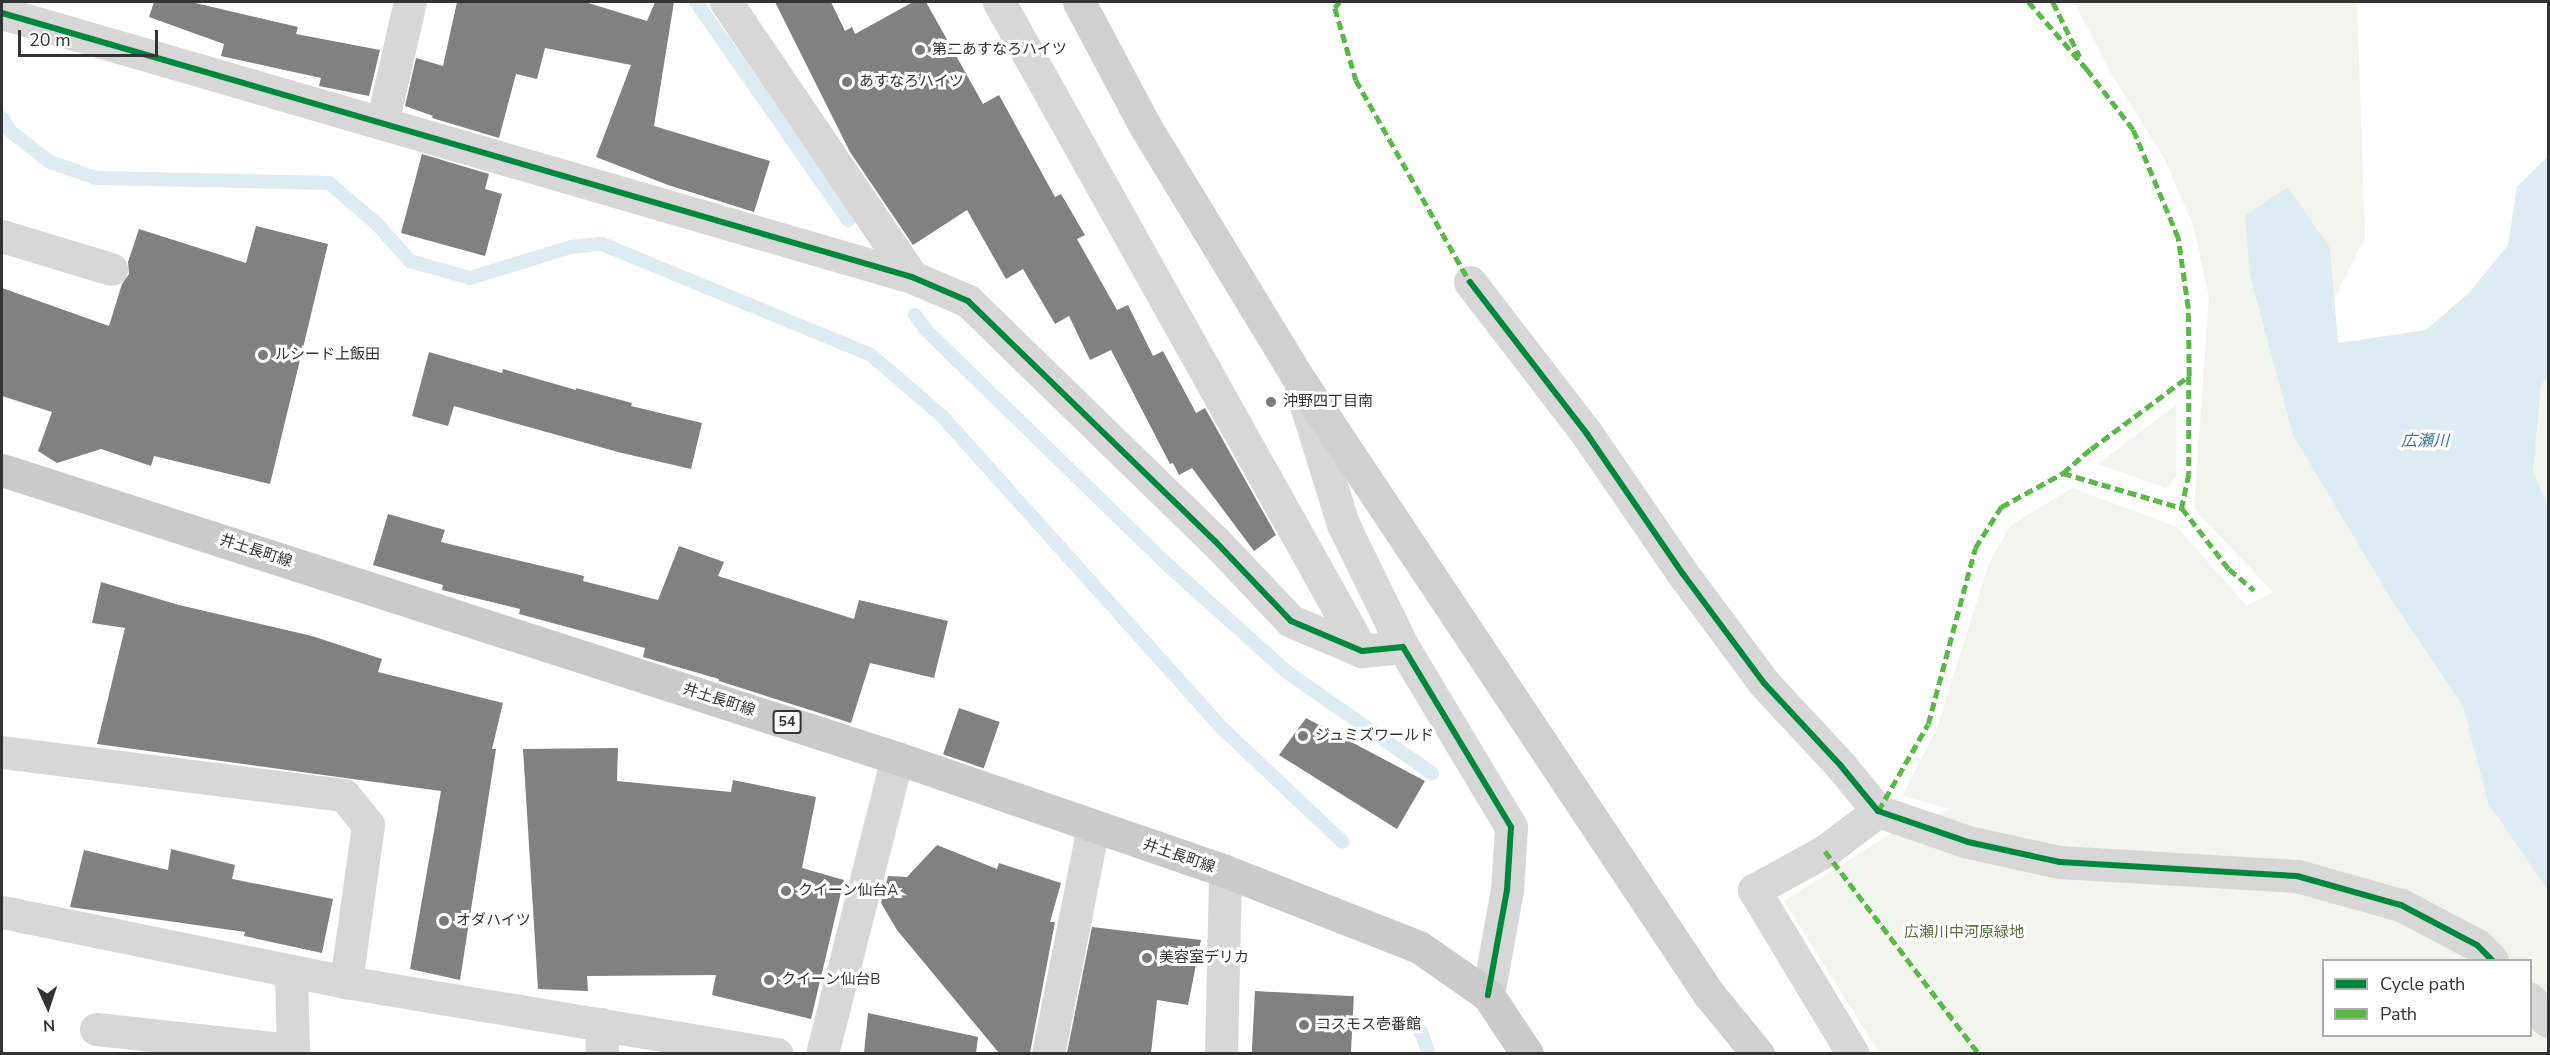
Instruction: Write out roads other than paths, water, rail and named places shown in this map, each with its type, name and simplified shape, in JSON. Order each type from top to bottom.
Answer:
[{"type":"main road","name":"井土長町線","points":[[2,470],[897,758],[1225,871],[1419,947],[1488,995],[1527,1053]]},
{"type":"street","points":[[382,123],[410,2]]},
{"type":"street","points":[[726,2],[912,277]]},
{"type":"street","points":[[999,2],[1362,651]]},
{"type":"street","points":[[1079,2],[1145,126],[1298,376],[1702,984],[1758,1053]]},
{"type":"street","points":[[2,14],[912,277],[968,301],[1215,541],[1291,621],[1362,651],[1402,647]]},
{"type":"street","points":[[2,236],[111,269]]},
{"type":"street","points":[[1470,282],[1587,434],[1683,574],[1764,683],[1841,766],[1878,811],[1968,842],[2060,862],[2297,876],[2401,905],[2477,945],[2491,959]]},
{"type":"street","points":[[1298,376],[1343,524],[1402,647],[1511,827],[1507,890],[1488,995]]},
{"type":"street","points":[[2,752],[344,795],[368,825],[346,982]]},
{"type":"street","points":[[822,1053],[897,758]]},
{"type":"street","points":[[1853,1053],[1754,891],[1825,851],[1878,811]]},
{"type":"street","points":[[1048,1053],[1093,827]]},
{"type":"street","points":[[1221,1053],[1225,871]]},
{"type":"street","points":[[2,912],[346,982],[602,1039],[777,1053]]},
{"type":"street","points":[[96,1029],[293,1052],[291,971]]},
{"type":"street","points":[[2532,1001],[2548,1021]]},
{"type":"water","name":"広瀬川","points":[[2548,156],[2548,376],[2541,386],[2533,472],[2548,506],[2548,891],[2488,803],[2463,706],[2396,607],[2293,435],[2250,275],[2245,216],[2288,187],[2330,248],[2338,343],[2426,330],[2469,293],[2508,245],[2517,187]]},
{"type":"waterway","points":[[696,2],[848,220]]},
{"type":"waterway","points":[[2,118],[10,131],[50,162],[96,178],[329,183],[377,224],[410,261],[470,278],[571,247],[602,244],[871,355],[942,416],[1224,730],[1343,842]]},
{"type":"waterway","points":[[915,315],[926,330],[1170,567],[1287,672],[1432,773]]},
{"type":"waterway","points":[[1421,1032],[1429,1054]]},
{"type":"place","name":"第二あすなろハイツ","points":[[920,50]]},
{"type":"place","name":"あすなろハイツ","points":[[847,82]]},
{"type":"place","name":"ルシード上飯田","points":[[263,355]]},
{"type":"place","name":"沖野四丁目南","points":[[1271,402]]},
{"type":"place","name":"ジュミズワールド","points":[[1303,736]]},
{"type":"place","name":"クイーン仙台A","points":[[786,891]]},
{"type":"place","name":"オダハイツ","points":[[444,921]]},
{"type":"place","name":"美容室デリカ","points":[[1147,958]]},
{"type":"place","name":"クイーン仙台B","points":[[769,980]]},
{"type":"place","name":"コスモス壱番館","points":[[1304,1025]]},
{"type":"park label","name":"広瀬川中河原緑地","points":[[1964,933]]}]
